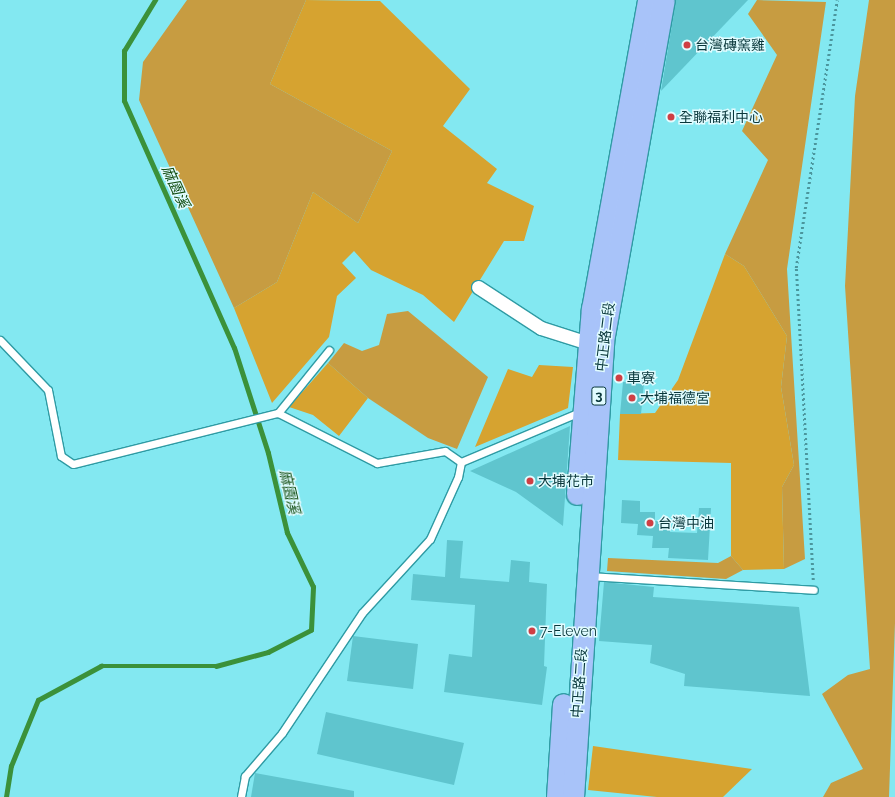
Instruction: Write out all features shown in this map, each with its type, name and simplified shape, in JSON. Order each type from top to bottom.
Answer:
[{"type":"main road","name":"中正路二段","points":[[557,797],[588,343],[599,259],[648,0]]},
{"type":"main road","name":"中正路二段","points":[[573,797],[586,575],[603,341],[664,0]]},
{"type":"street","points":[[478,287],[541,328],[588,343]]},
{"type":"lane","points":[[0,340],[48,390],[61,456],[73,464],[230,423],[278,413],[377,463],[445,451],[461,462]]},
{"type":"lane","points":[[278,413],[329,350]]},
{"type":"lane","points":[[461,462],[583,411]]},
{"type":"lane","points":[[241,797],[245,776],[282,733],[362,613],[430,539],[458,477],[461,462]]},
{"type":"lane","points":[[586,575],[814,590]]},
{"type":"path","points":[[814,590],[796,268],[837,0]]},
{"type":"shaded area","points":[[187,0],[306,0],[270,84],[392,151],[358,223],[313,192],[277,282],[234,308],[139,100],[143,62]]},
{"type":"shaded area","points":[[306,0],[380,1],[470,89],[443,126],[497,169],[487,183],[534,206],[524,241],[504,241],[454,322],[423,295],[371,270],[354,251],[342,263],[356,278],[337,296],[329,337],[272,403],[234,308],[277,282],[313,192],[358,223],[392,151],[270,84]]},
{"type":"shaded area","points":[[757,0],[826,2],[787,269],[805,559],[784,569],[782,487],[794,465],[781,387],[787,336],[744,266],[725,254],[768,160],[742,131],[777,55],[748,14]]},
{"type":"shaded area","points":[[869,0],[895,0],[895,623],[889,797],[823,797],[831,783],[863,769],[822,694],[848,675],[870,669],[845,286],[855,96]]},
{"type":"shaded area","points":[[725,254],[744,266],[787,336],[781,387],[794,465],[782,487],[784,569],[743,570],[731,556],[731,463],[618,460],[620,414],[655,413],[678,380]]},
{"type":"shaded area","points":[[408,311],[488,377],[457,449],[428,438],[368,398],[328,363],[344,343],[362,351],[379,345],[387,314]]},
{"type":"shaded area","points":[[328,363],[368,398],[339,436],[313,415],[289,407]]},
{"type":"shaded area","points":[[539,365],[573,367],[568,408],[475,447],[508,369],[532,377]]},
{"type":"shaded area","points":[[731,556],[743,570],[726,579],[607,571],[608,558],[718,563]]},
{"type":"shaded area","points":[[593,746],[752,769],[723,797],[657,797],[588,790]]},
{"type":"building","name":"台灣磚窯雞","points":[[676,0],[748,0],[661,91]]},
{"type":"building","name":"大埔福德宮","points":[[623,382],[644,382],[641,414],[620,414]]},
{"type":"building","name":"大埔花市","points":[[570,426],[563,526],[516,492],[470,471]]},
{"type":"building","points":[[622,500],[640,501],[640,512],[655,512],[655,521],[671,522],[670,532],[697,533],[699,508],[711,508],[708,560],[668,558],[669,548],[652,548],[653,536],[637,535],[638,524],[621,523]]},
{"type":"building","points":[[447,540],[463,541],[460,578],[509,582],[511,560],[530,562],[529,582],[547,584],[544,666],[547,667],[542,705],[444,692],[449,654],[472,657],[475,605],[411,600],[413,574],[445,577]]},
{"type":"building","points":[[604,582],[654,587],[653,597],[799,607],[810,696],[684,686],[685,674],[650,663],[652,645],[599,641]]},
{"type":"building","points":[[353,636],[418,644],[413,689],[347,681]]},
{"type":"building","points":[[326,712],[464,743],[454,785],[317,754]]},
{"type":"building","points":[[255,773],[354,791],[354,797],[251,797]]},
{"type":"waterway","name":"麻園溪","points":[[6,797],[11,766],[38,700],[101,666],[216,666],[268,652],[311,630],[313,587],[287,533],[268,453],[234,348],[124,101],[124,51],[155,0]]},
{"type":"place","name":"台灣磚窯雞","points":[[687,45]]},
{"type":"place","name":"全聯福利中心","points":[[671,117]]},
{"type":"place","name":"車寮","points":[[619,378]]},
{"type":"place","name":"大埔福德宮","points":[[632,398]]},
{"type":"place","name":"大埔花市","points":[[530,481]]},
{"type":"place","name":"台灣中油","points":[[650,523]]},
{"type":"place","name":"7-Eleven","points":[[532,631]]}]
